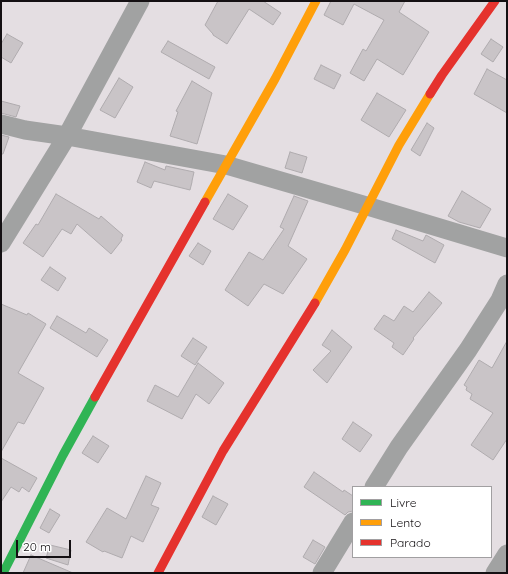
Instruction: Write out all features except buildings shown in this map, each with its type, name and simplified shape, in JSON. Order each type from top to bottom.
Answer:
[{"type":"street","points":[[1,243],[67,136],[140,1]]},
{"type":"street","points":[[3,573],[63,455],[115,360],[276,79],[316,1]]},
{"type":"street","points":[[158,573],[223,451],[345,250],[399,145],[442,75],[495,1]]},
{"type":"street","points":[[1,124],[25,130],[67,136],[226,165],[507,248]]},
{"type":"street","points":[[375,486],[399,447],[468,350],[500,300],[507,284]]},
{"type":"street","points":[[322,573],[352,524]]},
{"type":"street","points":[[495,573],[507,554]]},
{"type":"traffic: fast","points":[[3,573],[63,455],[95,397]]},
{"type":"traffic: slow","points":[[205,202],[275,79],[316,1]]},
{"type":"traffic: slow","points":[[315,303],[345,250],[399,145],[430,94]]},
{"type":"traffic: jam","points":[[430,94],[495,1]]},
{"type":"traffic: jam","points":[[95,397],[205,202]]},
{"type":"traffic: jam","points":[[158,573],[223,451],[315,303]]}]
